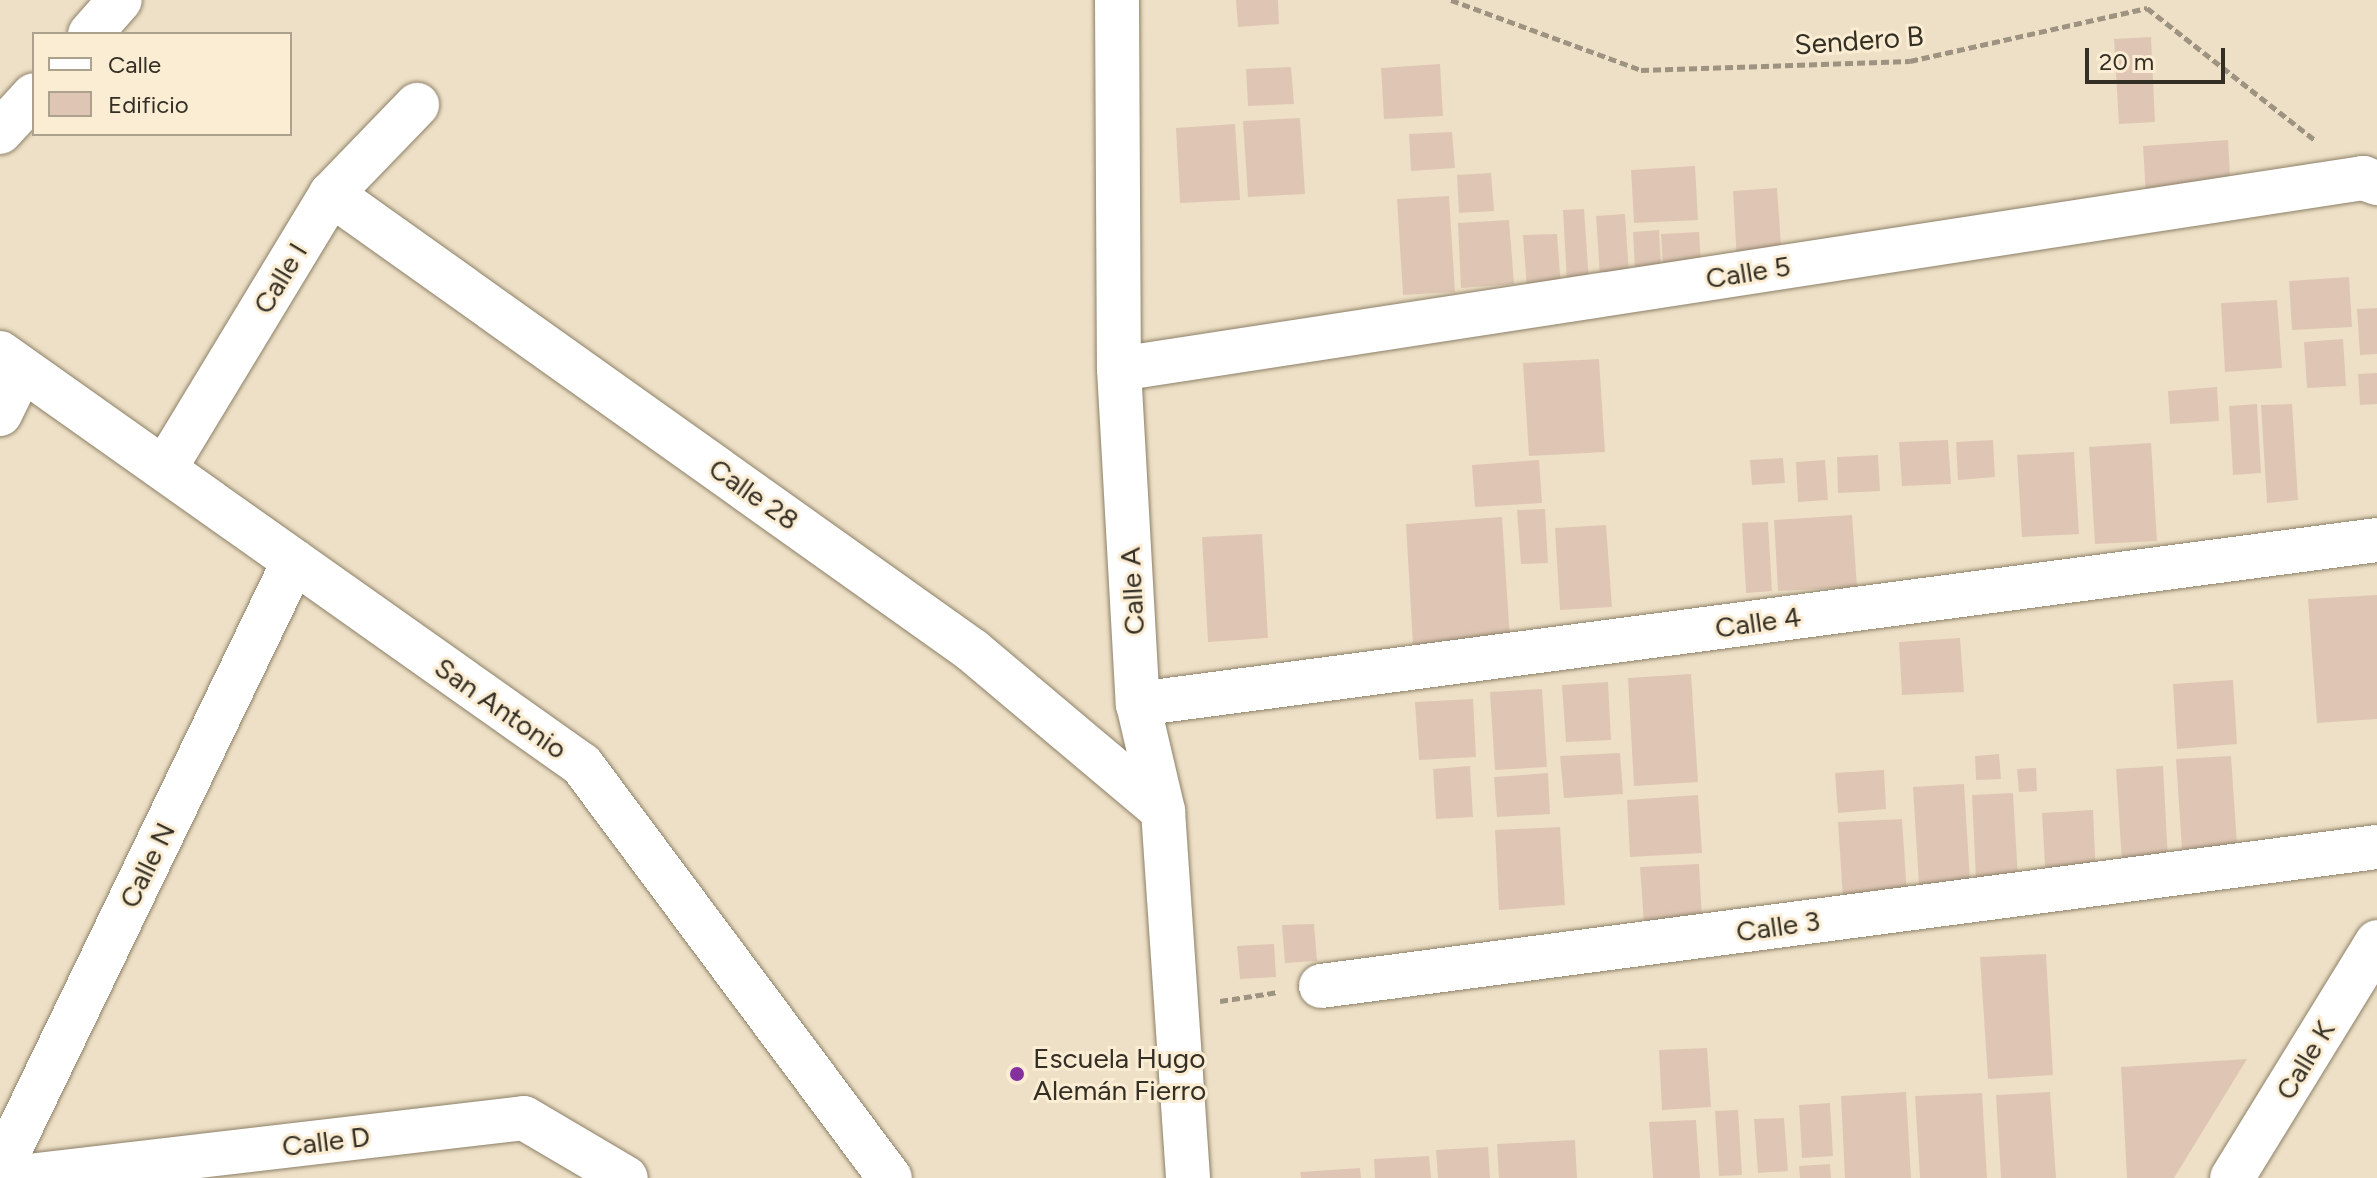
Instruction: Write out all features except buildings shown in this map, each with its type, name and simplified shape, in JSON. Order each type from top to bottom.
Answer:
[{"type":"street","points":[[92,32],[120,0]]},
{"type":"street","name":"Calle A","points":[[1117,0],[1119,369],[1138,704],[1163,811],[1180,1007],[1188,1178]]},
{"type":"street","points":[[0,132],[32,97]]},
{"type":"street","name":"Calle I","points":[[165,468],[331,194],[417,105]]},
{"type":"street","name":"Calle 5","points":[[1119,369],[2370,180]]},
{"type":"street","name":"Calle 28","points":[[331,194],[973,651],[1163,811]]},
{"type":"street","points":[[0,414],[11,361]]},
{"type":"street","name":"San Antonio","points":[[11,361],[582,765],[890,1178]]},
{"type":"street","name":"Calle 4","points":[[1138,704],[2377,540]]},
{"type":"street","name":"Calle N","points":[[0,1170],[294,561]]},
{"type":"street","name":"Calle 3","points":[[1321,986],[2377,847]]},
{"type":"street","name":"Calle K","points":[[2232,1178],[2364,992],[2377,942]]},
{"type":"street","name":"Calle D","points":[[11,1178],[524,1118],[626,1178]]},
{"type":"path","name":"Sendero B","points":[[1451,0],[1641,70],[1910,61],[2147,8],[2370,180]]},
{"type":"path","points":[[1180,1007],[1321,986]]},
{"type":"place","name":"Escuela Hugo Alemán Fierro","points":[[1017,1074]]}]
